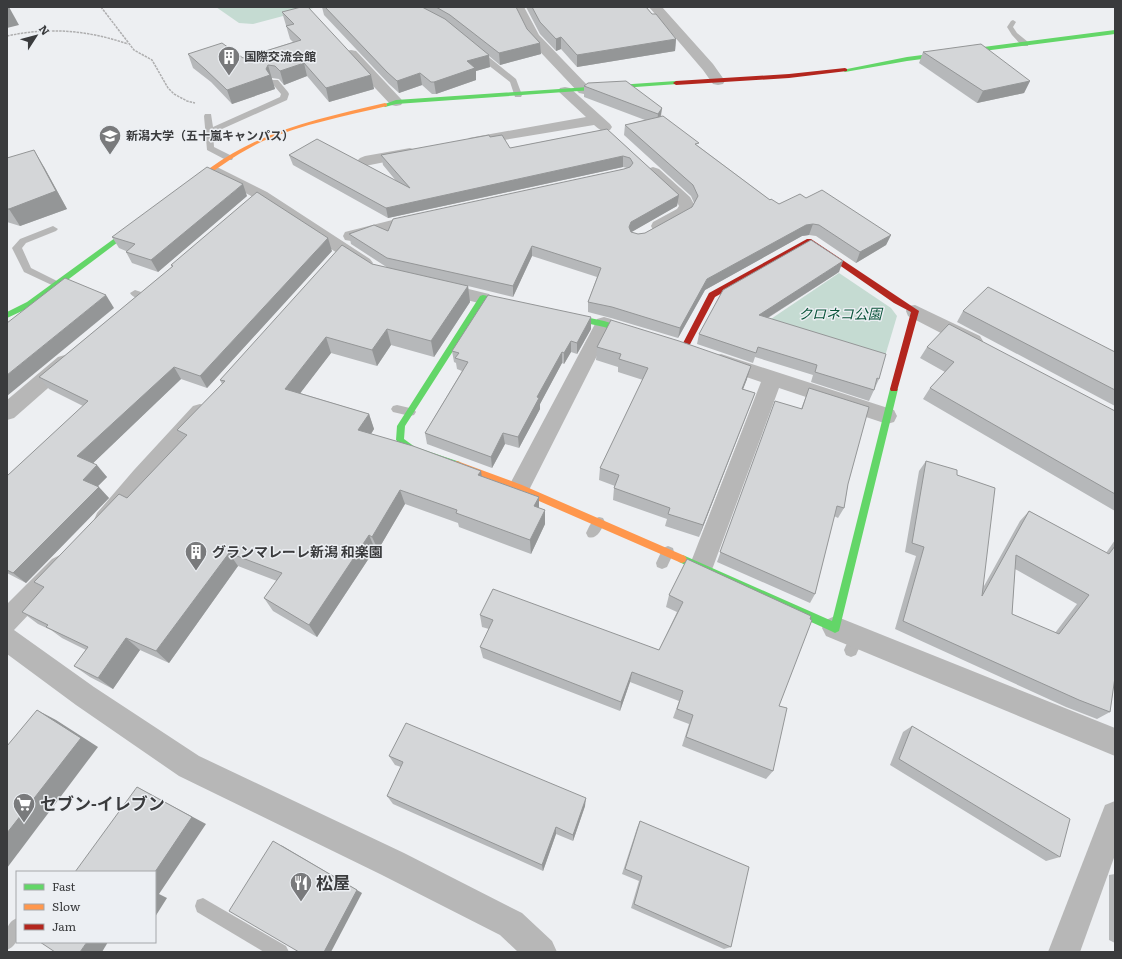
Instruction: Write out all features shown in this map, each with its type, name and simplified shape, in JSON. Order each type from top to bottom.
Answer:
[{"type":"street","points":[[518,7],[534,37],[584,90]]},
{"type":"street","points":[[655,7],[708,67],[718,81]]},
{"type":"street","points":[[181,192],[228,158],[245,148],[274,135],[312,123],[396,102],[789,76],[851,69],[907,59],[1115,32]]},
{"type":"street","points":[[342,45],[396,102]]},
{"type":"street","points":[[565,91],[614,136]]},
{"type":"street","points":[[457,144],[596,120]]},
{"type":"street","points":[[365,161],[426,150]]},
{"type":"street","points":[[643,162],[684,200],[687,206],[684,212],[644,235]]},
{"type":"street","points":[[212,169],[255,200],[338,252],[376,271]]},
{"type":"street","points":[[338,252],[349,237],[435,214]]},
{"type":"street","points":[[7,316],[30,304],[144,219]]},
{"type":"street","points":[[696,352],[712,295],[809,241],[897,301],[991,351]]},
{"type":"street","points":[[421,284],[604,324],[696,352],[772,379],[887,416]]},
{"type":"street","points":[[483,298],[401,426],[400,440],[412,448],[519,488],[595,528],[665,558],[701,566],[848,639],[1115,742]]},
{"type":"street","points":[[848,639],[887,416],[915,311]]},
{"type":"street","points":[[519,488],[551,438],[577,388],[604,324]]},
{"type":"street","points":[[7,412],[78,351]]},
{"type":"street","points":[[701,566],[772,379]]},
{"type":"street","points":[[94,531],[116,509],[142,476],[213,398]]},
{"type":"street","points":[[7,621],[72,554]]},
{"type":"street","points":[[7,639],[85,696],[150,747],[393,864],[511,924],[541,952]]},
{"type":"street","points":[[1064,952],[1115,815]]},
{"type":"lane","points":[[1013,22],[1010,27],[1014,34],[1025,44]]},
{"type":"lane","points":[[472,48],[513,81],[518,94]]},
{"type":"lane","points":[[209,132],[284,98],[285,94],[275,82]]},
{"type":"lane","points":[[208,116],[210,148],[228,158]]},
{"type":"lane","points":[[53,229],[23,241],[18,248],[27,270],[56,284]]},
{"type":"lane","points":[[397,409],[410,412]]},
{"type":"lane","points":[[203,906],[280,952]]},
{"type":"lane","points":[[7,941],[16,928]]},
{"type":"path","points":[[101,7],[128,44],[134,50],[152,60],[168,88],[174,94],[187,101],[207,106],[208,116]]},
{"type":"path","points":[[7,36],[36,30],[84,31],[104,35],[128,44]]},
{"type":"green space","points":[[216,7],[317,7],[253,24],[239,23]]},
{"type":"green space","name":"クロネコ公園","points":[[839,273],[891,308],[897,316],[883,363],[762,325]]},
{"type":"building","points":[[301,7],[308,7],[371,75],[326,88],[304,63],[280,71],[275,66],[268,65],[266,69],[270,75],[227,90],[188,54],[222,43],[243,58],[301,40],[286,26],[294,24],[282,12]]},
{"type":"building","points":[[325,7],[422,7],[445,19],[489,55],[467,61],[475,68],[434,82],[431,82],[420,73],[397,81]]},
{"type":"building","points":[[436,7],[516,7],[527,29],[540,43],[499,53],[450,15]]},
{"type":"building","points":[[532,7],[646,7],[652,14],[656,14],[676,39],[577,55],[561,37],[556,39],[540,22]]},
{"type":"building","points":[[981,44],[1030,81],[983,91],[923,52]]},
{"type":"building","points":[[626,81],[662,108],[658,114],[584,86],[588,83]]},
{"type":"building","points":[[663,116],[699,143],[695,144],[770,200],[771,199],[779,204],[800,194],[806,198],[822,190],[891,235],[860,252],[819,225],[806,225],[707,279],[680,328],[612,307],[588,302],[601,268],[532,246],[513,286],[387,258],[349,234],[374,225],[388,231],[393,219],[624,169],[630,167],[633,163],[630,158],[623,156],[386,208],[289,155],[317,139],[410,188],[381,155],[489,135],[490,137],[502,135],[510,148],[607,129],[679,195],[631,222],[629,227],[631,232],[638,234],[645,233],[692,207],[698,196],[693,185],[625,125]]},
{"type":"building","points":[[34,150],[56,191],[7,209],[7,158]]},
{"type":"building","points":[[207,167],[243,184],[151,260],[126,252],[135,244],[112,237]]},
{"type":"building","points":[[257,192],[328,238],[200,376],[174,367],[77,456],[97,465],[83,480],[99,487],[13,573],[7,570],[7,476],[88,401],[39,377],[173,266],[171,265]]},
{"type":"building","points":[[811,240],[843,261],[759,315],[886,354],[879,379],[877,378],[874,390],[815,372],[817,365],[758,347],[756,353],[699,334],[723,290]]},
{"type":"building","points":[[342,245],[372,264],[468,286],[431,341],[387,329],[372,350],[326,337],[285,389],[369,414],[358,430],[413,446],[481,471],[478,475],[539,497],[534,506],[545,510],[530,540],[456,513],[457,510],[400,490],[372,537],[369,535],[309,625],[264,598],[282,573],[229,553],[156,651],[126,638],[98,678],[74,666],[88,647],[46,627],[48,625],[22,612],[44,587],[34,582],[119,494],[127,498],[187,435],[177,430],[225,381],[220,380]]},
{"type":"building","points":[[65,278],[106,295],[7,375],[7,323]]},
{"type":"building","points":[[988,287],[1115,352],[1115,390],[963,311]]},
{"type":"building","points":[[488,295],[591,317],[577,343],[571,341],[564,353],[562,352],[537,397],[539,398],[518,437],[503,433],[491,457],[425,433],[468,362],[455,358],[459,353],[452,351]]},
{"type":"building","points":[[611,320],[679,341],[751,366],[742,389],[755,393],[703,525],[668,514],[670,508],[614,488],[619,475],[600,468],[648,368],[619,359],[621,354],[597,347]]},
{"type":"building","points":[[949,324],[1115,411],[1115,494],[930,388],[954,362],[927,347]]},
{"type":"building","points":[[809,388],[869,407],[848,484],[844,508],[837,506],[815,594],[720,552],[775,401],[802,409]]},
{"type":"building","points":[[926,461],[957,470],[957,475],[995,488],[982,596],[1029,511],[1109,554],[1115,546],[1115,677],[1110,712],[1079,700],[903,621],[924,547],[912,543]],"holes":[[[1016,555],[1089,595],[1059,634],[1012,614]]]},
{"type":"building","points":[[687,559],[811,616],[810,619],[812,620],[779,706],[787,708],[773,771],[686,737],[693,715],[677,709],[683,691],[632,672],[621,702],[480,647],[493,620],[480,615],[493,589],[659,650],[683,602],[669,595]]},
{"type":"building","points":[[37,710],[81,738],[7,833],[7,746]]},
{"type":"building","points":[[406,723],[586,798],[573,835],[556,827],[542,865],[387,796],[403,762],[389,756]]},
{"type":"building","points":[[912,726],[1070,819],[1060,857],[899,759]]},
{"type":"building","points":[[137,787],[192,817],[156,871],[76,871]]},
{"type":"building","points":[[640,821],[749,867],[731,947],[634,904],[642,876],[625,869]]},
{"type":"building","name":"松屋","points":[[273,841],[357,890],[324,952],[299,952],[229,911]]},
{"type":"building","points":[[42,943],[86,943],[80,952],[55,952]]},
{"type":"traffic: fast","points":[[845,70],[907,59],[1115,32]]},
{"type":"traffic: fast","points":[[385,105],[396,102],[676,83]]},
{"type":"traffic: fast","points":[[7,315],[30,304],[139,224]]},
{"type":"traffic: fast","points":[[457,465],[412,449],[400,440],[401,426],[483,298],[604,324],[631,332]]},
{"type":"traffic: fast","points":[[682,559],[835,628],[894,389]]},
{"type":"traffic: slow","points":[[189,186],[230,157],[261,140],[295,127],[385,105]]},
{"type":"traffic: slow","points":[[457,465],[519,488],[682,559]]},
{"type":"traffic: jam","points":[[676,83],[789,76],[845,70]]},
{"type":"traffic: jam","points":[[809,241],[897,301],[915,311],[894,389]]},
{"type":"traffic: jam","points":[[631,332],[684,348],[712,295],[809,241]]},
{"type":"place","name":"国際交流会館","points":[[229,76]]},
{"type":"place","name":"新潟大学（五十嵐キャンパス）","points":[[110,156]]},
{"type":"place","name":"グランマレーレ新潟 和楽園","points":[[196,572]]},
{"type":"place","name":"セブン-イレブン","points":[[24,824]]},
{"type":"place","name":"松屋","points":[[301,902]]}]
